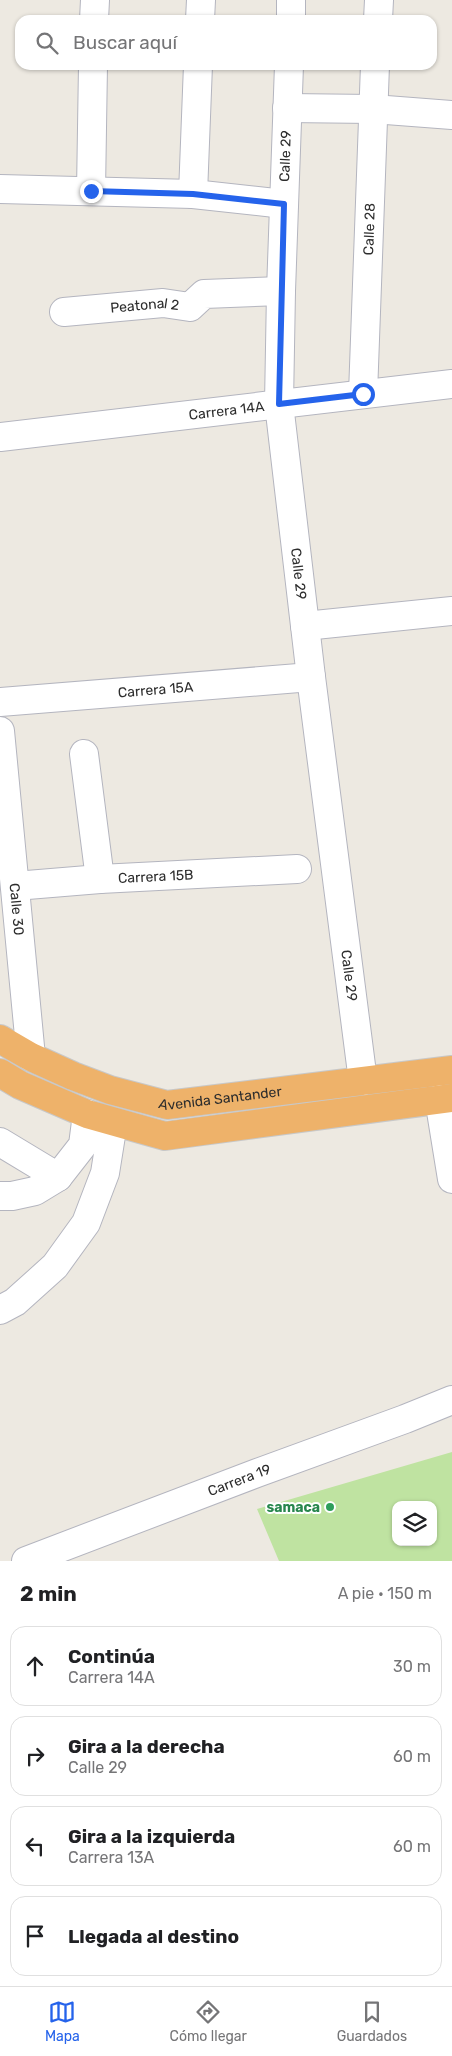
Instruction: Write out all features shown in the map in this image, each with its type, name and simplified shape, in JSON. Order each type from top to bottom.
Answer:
[{"type":"highway","name":"Avenida Santander","points":[[0,1039],[30,1057],[110,1090],[167,1106],[452,1070]]},
{"type":"highway","points":[[0,1073],[20,1085],[87,1114],[113,1123],[164,1136],[446,1099]]},
{"type":"street","points":[[94,15],[95,0]]},
{"type":"street","points":[[200,15],[201,0]]},
{"type":"street","points":[[290,15],[291,0]]},
{"type":"street","points":[[378,15],[379,0]]},
{"type":"street","points":[[91,191],[93,70]]},
{"type":"street","points":[[193,194],[198,70]]},
{"type":"street","name":"Calle 29","points":[[289,70],[279,404],[310,677],[363,1081]]},
{"type":"street","name":"Calle 28","points":[[363,394],[375,70]]},
{"type":"street","points":[[287,108],[373,110],[452,115]]},
{"type":"street","points":[[0,188],[193,194],[284,204]]},
{"type":"street","name":"Peatonal 2","points":[[64,312],[163,303],[190,306],[204,294],[281,290]]},
{"type":"street","name":"Carrera 14A","points":[[0,436],[363,394],[452,378]]},
{"type":"street","points":[[305,626],[452,611]]},
{"type":"street","name":"Carrera 15A","points":[[0,702],[310,677]]},
{"type":"street","name":"Calle 30","points":[[0,731],[30,1057]]},
{"type":"street","points":[[84,754],[100,879]]},
{"type":"street","name":"Carrera 15B","points":[[15,886],[100,879],[297,869]]},
{"type":"street","points":[[446,1099],[452,1180]]},
{"type":"street","points":[[0,1196],[12,1196],[34,1191],[58,1177],[83,1145],[87,1114]]},
{"type":"street","points":[[0,1310],[15,1302],[55,1266],[86,1223],[105,1173],[113,1123]]},
{"type":"street","points":[[0,1142],[58,1177]]},
{"type":"street","name":"Carrera 19","points":[[26,1561],[452,1400]]},
{"type":"green space","name":"samaca","points":[[452,1452],[452,1561],[279,1561],[257,1509]]},
{"type":"place","name":"samaca","points":[[330,1507]]},
{"type":"route","points":[[91,191],[193,194],[284,204],[279,404],[363,394]]}]
